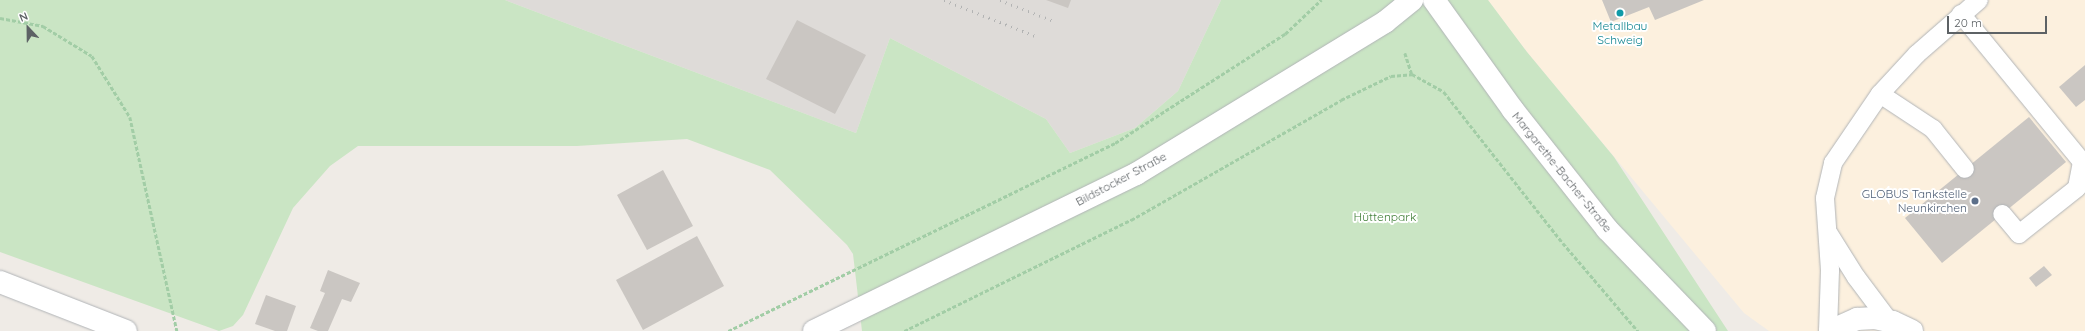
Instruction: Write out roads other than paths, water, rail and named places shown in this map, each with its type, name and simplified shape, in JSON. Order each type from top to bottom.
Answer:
[{"type":"main road","name":"Bildstocker Straße","points":[[814,331],[1136,174],[1385,22],[1412,0]]},
{"type":"main road","name":"Margarethe-Bacher-Straße","points":[[1434,0],[1513,110],[1608,229],[1705,331]]},
{"type":"main road","points":[[0,282],[126,331]]},
{"type":"main road","points":[[1829,331],[1857,319],[1889,321],[1912,331]]},
{"type":"lane","points":[[1829,331],[1830,284],[1825,198],[1833,162],[1880,94],[1917,54],[1961,14],[1979,0]]},
{"type":"lane","points":[[1961,14],[2082,162],[2078,188],[2019,234],[2002,214]]},
{"type":"lane","points":[[1880,94],[1933,129],[1965,169]]},
{"type":"lane","points":[[1828,231],[1856,277],[1889,321]]},
{"type":"railway","points":[[944,0],[1038,37]]},
{"type":"railway","points":[[1000,0],[1054,21]]},
{"type":"place","name":"Metallbau Schweig","points":[[1620,13]]},
{"type":"place","name":"GLOBUS Tankstelle Neunkirchen","points":[[1975,201]]},
{"type":"park label","name":"Hüttenpark","points":[[1385,217]]}]
